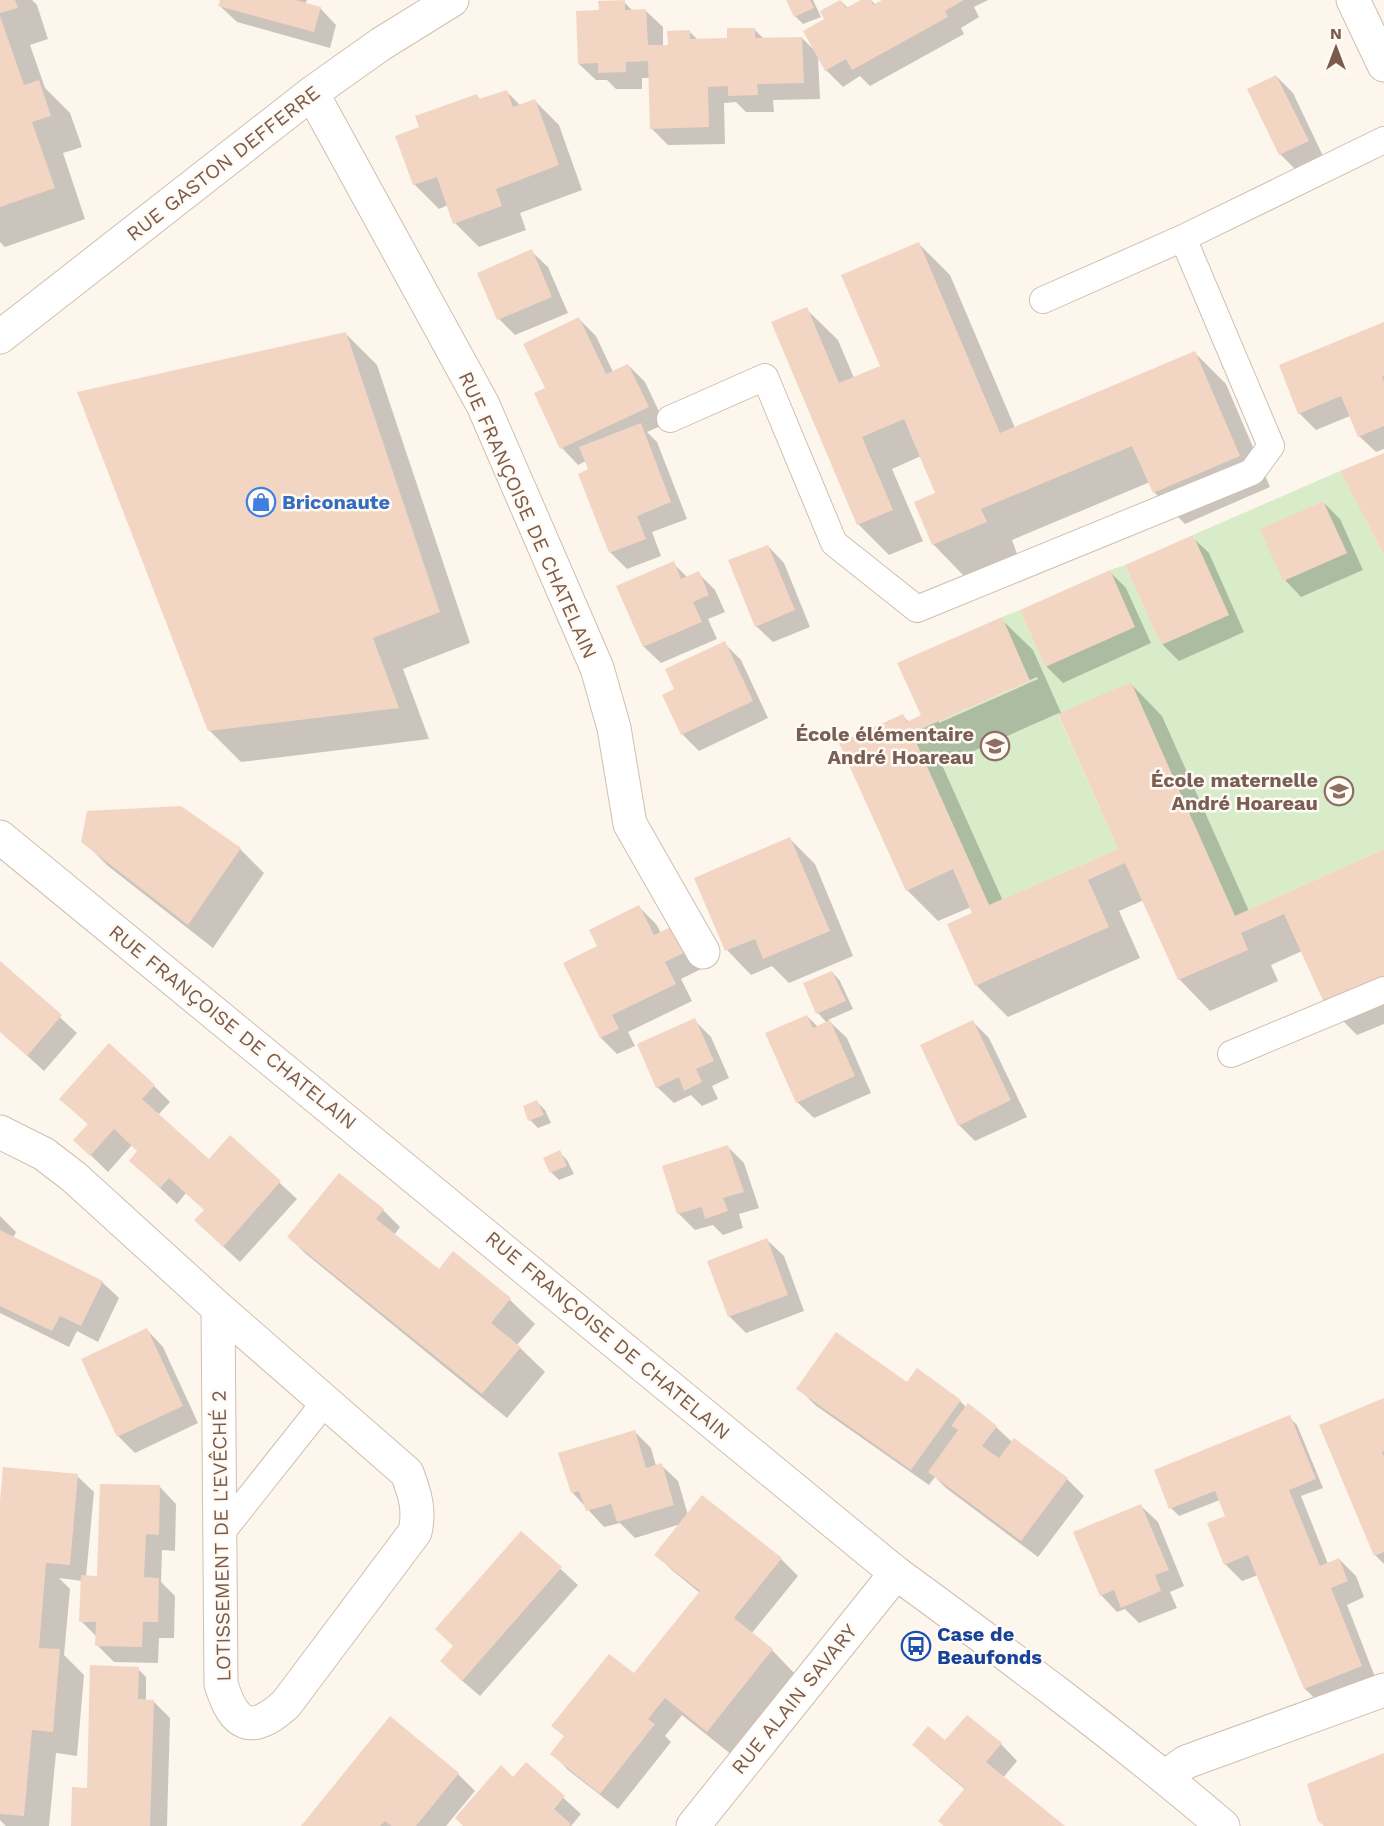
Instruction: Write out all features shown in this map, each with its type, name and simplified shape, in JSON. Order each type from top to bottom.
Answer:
[{"type":"street","name":"RUE GASTON DEFFERRE","points":[[4,324],[312,93],[381,44],[452,0]]},
{"type":"street","points":[[1353,0],[1384,65]]},
{"type":"street","name":"RUE FRANÇOISE DE CHATELAIN","points":[[312,93],[483,405],[597,668],[614,728],[630,824],[703,952]]},
{"type":"street","name":"RUE FRANÇOISE DE CHATELAIN","points":[[0,837],[896,1573],[1165,1777],[1222,1826]]},
{"type":"street","name":"LOTISSEMENT DE L'EVÊCHÉ 2","points":[[0,1132],[44,1154],[74,1177],[218,1308],[406,1473],[415,1494],[418,1515],[415,1532],[286,1704],[272,1716],[246,1723],[238,1719],[226,1701],[220,1684],[218,1308]]},
{"type":"street","name":"RUE ALAIN SAVARY","points":[[693,1826],[896,1573]]},
{"type":"street","points":[[1165,1777],[1186,1762],[1384,1690]]},
{"type":"lane","points":[[1043,300],[1183,238],[1384,140]]},
{"type":"lane","points":[[670,419],[765,377],[834,543],[917,609],[1252,472],[1271,446],[1183,238]]},
{"type":"lane","points":[[1231,1054],[1384,990]]},
{"type":"lane","points":[[218,1537],[325,1402]]},
{"type":"green space","points":[[1340,471],[1384,555],[1384,849],[1235,916],[1131,683],[1058,715],[1118,849],[989,905],[912,733],[1030,681],[1002,617],[1020,610],[1045,667],[1135,627],[1110,570],[1125,565],[1161,645],[1229,615],[1193,535]],"holes":[[[1323,501],[1347,553],[1284,581],[1261,529]]]},
{"type":"building","points":[[0,0],[15,0],[18,8],[0,13]]},
{"type":"building","points":[[220,0],[296,0],[321,7],[314,32],[218,6]]},
{"type":"building","points":[[625,0],[625,10],[646,9],[648,45],[668,45],[667,31],[690,30],[690,39],[727,38],[727,28],[755,28],[755,38],[802,37],[804,83],[757,84],[758,95],[728,96],[728,86],[708,87],[709,127],[650,129],[648,61],[626,62],[626,72],[598,73],[598,63],[578,64],[576,11],[599,10],[598,1]]},
{"type":"building","points":[[786,0],[810,0],[814,8],[794,17]]},
{"type":"building","points":[[840,0],[846,8],[861,0],[871,0],[873,5],[882,0],[964,0],[945,11],[948,17],[852,70],[846,59],[825,71],[803,31],[824,19],[820,11]]},
{"type":"building","points":[[0,16],[24,85],[39,80],[51,116],[32,122],[55,188],[0,207]]},
{"type":"building","points":[[1276,75],[1309,141],[1279,155],[1247,89]]},
{"type":"building","points":[[507,90],[513,107],[535,99],[559,165],[496,189],[502,206],[453,224],[437,177],[413,185],[395,136],[419,127],[415,116],[477,94],[479,99]]},
{"type":"building","points":[[919,242],[1000,433],[1195,351],[1240,456],[1153,493],[1132,446],[981,509],[987,522],[932,545],[914,502],[935,493],[904,419],[862,437],[893,510],[857,525],[771,322],[807,307],[839,383],[880,366],[841,275]]},
{"type":"building","points":[[532,249],[552,297],[497,320],[477,273]]},
{"type":"building","points":[[579,317],[606,374],[628,364],[649,407],[560,449],[534,393],[545,388],[523,344]]},
{"type":"building","points":[[1384,322],[1384,376],[1382,377],[1384,426],[1358,437],[1341,396],[1298,414],[1279,365]]},
{"type":"building","name":"Briconaute","points":[[346,332],[440,612],[373,638],[399,708],[208,731],[77,392]]},
{"type":"building","points":[[641,423],[671,502],[637,516],[646,539],[609,553],[578,474],[588,469],[579,447]]},
{"type":"building","points":[[1384,453],[1384,555],[1340,471]]},
{"type":"building","points":[[1323,501],[1347,553],[1283,581],[1260,529]]},
{"type":"building","points":[[1193,535],[1229,615],[1161,645],[1125,565]]},
{"type":"building","points":[[768,545],[795,610],[755,627],[728,560]]},
{"type":"building","points":[[674,561],[681,579],[699,571],[709,595],[693,602],[702,622],[643,647],[616,586]]},
{"type":"building","points":[[1110,570],[1135,627],[1045,667],[1020,610]]},
{"type":"building","points":[[1002,617],[1030,681],[912,733],[989,905],[1118,849],[1058,714],[1131,682],[1235,916],[1384,849],[1384,979],[1325,1005],[1284,914],[1241,933],[1248,950],[1178,980],[1125,863],[1088,880],[1109,927],[975,986],[947,924],[972,913],[953,869],[906,891],[839,743],[903,714],[907,722],[921,715],[897,663]]},
{"type":"building","points":[[725,641],[753,701],[681,735],[662,695],[674,689],[665,669]]},
{"type":"building","points":[[181,806],[241,848],[188,925],[81,842],[87,811]]},
{"type":"building","points":[[790,837],[830,931],[763,959],[755,939],[725,951],[694,878]]},
{"type":"building","points":[[639,905],[654,935],[677,924],[690,950],[665,962],[676,984],[612,1015],[619,1029],[600,1038],[563,963],[597,946],[589,930]]},
{"type":"building","points":[[0,961],[62,1015],[27,1056],[0,1032]]},
{"type":"building","points":[[832,971],[846,1001],[816,1014],[803,983]]},
{"type":"building","points":[[807,1015],[813,1028],[830,1020],[855,1076],[796,1103],[765,1033]]},
{"type":"building","points":[[695,1018],[714,1061],[696,1069],[702,1082],[684,1091],[679,1077],[656,1088],[637,1044]]},
{"type":"building","points":[[973,1020],[1011,1100],[958,1126],[920,1045]]},
{"type":"building","points":[[109,1043],[155,1085],[142,1099],[209,1159],[230,1135],[281,1181],[223,1247],[194,1220],[204,1210],[169,1178],[160,1188],[129,1161],[137,1151],[114,1129],[90,1156],[73,1140],[88,1124],[59,1099]]},
{"type":"building","points":[[537,1100],[544,1115],[528,1121],[523,1106]]},
{"type":"building","points":[[728,1145],[744,1192],[723,1198],[728,1211],[705,1219],[702,1207],[677,1214],[662,1166]]},
{"type":"building","points":[[560,1150],[567,1166],[550,1173],[543,1158]]},
{"type":"building","points":[[339,1173],[384,1209],[376,1219],[439,1269],[453,1251],[511,1298],[491,1323],[521,1347],[482,1394],[287,1237]]},
{"type":"building","points":[[0,1230],[103,1281],[81,1326],[60,1316],[52,1331],[0,1306]]},
{"type":"building","points":[[767,1238],[788,1295],[728,1317],[707,1261]]},
{"type":"building","points":[[147,1328],[183,1406],[117,1437],[81,1359]]},
{"type":"building","points":[[836,1332],[907,1382],[917,1368],[961,1400],[911,1470],[796,1389]]},
{"type":"building","points":[[1384,1398],[1384,1451],[1382,1452],[1384,1457],[1384,1552],[1374,1556],[1319,1425]]},
{"type":"building","points":[[968,1403],[997,1426],[982,1446],[999,1458],[1014,1438],[1068,1478],[1021,1541],[928,1472],[958,1430],[951,1426]]},
{"type":"building","points":[[1290,1415],[1316,1479],[1289,1490],[1320,1566],[1339,1558],[1348,1581],[1331,1588],[1362,1666],[1304,1689],[1248,1555],[1224,1565],[1207,1523],[1225,1516],[1215,1491],[1169,1509],[1154,1470]]},
{"type":"building","points":[[635,1430],[646,1468],[662,1463],[674,1505],[617,1522],[611,1504],[586,1511],[579,1491],[571,1493],[558,1453]]},
{"type":"building","points":[[3,1467],[78,1474],[70,1565],[46,1563],[39,1648],[60,1649],[53,1732],[32,1730],[24,1816],[0,1814],[0,1501]]},
{"type":"building","points":[[100,1484],[160,1485],[159,1535],[146,1534],[144,1577],[159,1578],[158,1622],[143,1622],[142,1647],[95,1646],[96,1622],[79,1622],[81,1575],[97,1576]]},
{"type":"building","points":[[702,1495],[782,1558],[734,1618],[773,1649],[707,1732],[665,1698],[648,1719],[655,1724],[600,1794],[550,1754],[564,1736],[551,1726],[609,1654],[634,1673],[700,1591],[654,1555]]},
{"type":"building","points":[[1141,1504],[1169,1570],[1155,1575],[1161,1591],[1121,1608],[1114,1590],[1100,1596],[1073,1532]]},
{"type":"building","points":[[521,1531],[562,1567],[462,1681],[440,1661],[453,1646],[435,1629]]},
{"type":"building","points":[[90,1665],[139,1667],[138,1699],[154,1700],[150,1826],[71,1826],[72,1787],[87,1788]]},
{"type":"building","points":[[967,1715],[1002,1743],[986,1762],[1065,1826],[944,1826],[938,1821],[965,1788],[912,1745],[928,1726],[945,1740]]},
{"type":"building","points":[[390,1716],[459,1773],[416,1826],[392,1826],[385,1821],[380,1826],[301,1826]]},
{"type":"building","points":[[1384,1753],[1384,1826],[1324,1826],[1318,1821],[1307,1784]]},
{"type":"building","points":[[526,1762],[565,1796],[554,1809],[571,1824],[569,1826],[463,1826],[455,1818],[501,1765],[513,1777]]},
{"type":"place","name":"Briconaute","points":[[261,502]]},
{"type":"place","name":"École élémentaire André Hoareau","points":[[995,746]]},
{"type":"place","name":"École maternelle André Hoareau","points":[[1339,791]]},
{"type":"place","name":"Case de Beaufonds","points":[[916,1646]]}]
